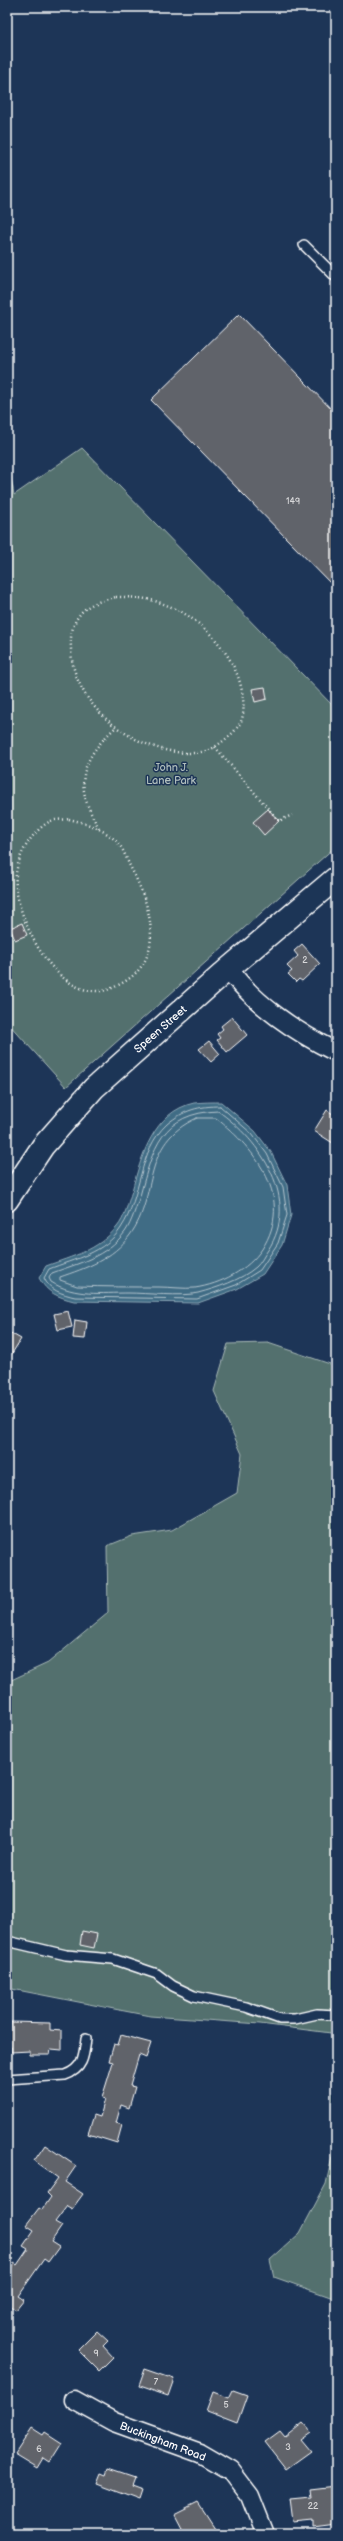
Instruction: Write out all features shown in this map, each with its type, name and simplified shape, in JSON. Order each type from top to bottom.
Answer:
[{"type":"street","name":"Speen Street","points":[[8,1195],[43,1146],[81,1102],[115,1068],[336,878]]},
{"type":"street","points":[[228,970],[264,1008],[293,1028],[336,1052]]},
{"type":"street","name":"Buckingham Road","points":[[74,2400],[114,2422],[200,2453],[231,2471],[250,2496],[265,2534]]},
{"type":"lane","points":[[304,245],[336,277]]},
{"type":"lane","points":[[7,1941],[66,1955],[114,1958],[157,1974],[173,1986],[194,1996],[246,2007],[280,2019],[295,2019],[317,2014],[336,2015]]},
{"type":"lane","points":[[7,2079],[65,2075],[73,2072],[84,2059],[86,2039]]},
{"type":"path","points":[[116,596],[139,597],[168,605],[193,620],[215,640],[233,664],[242,687],[244,708],[240,725],[215,747],[202,752],[183,753],[161,750],[136,740],[116,726],[85,694],[76,676],[71,657],[70,641],[73,626],[81,612],[94,603],[116,596]]},
{"type":"path","points":[[99,828],[69,819],[51,821],[38,831],[25,846],[17,866],[15,886],[28,932],[40,954],[77,986],[95,991],[113,989],[133,976],[145,960],[151,942],[152,924],[140,884],[116,840],[99,828],[86,802],[84,789],[86,764],[96,747],[116,726]]},
{"type":"path","points":[[215,747],[278,822],[292,816]]},
{"type":"green space","name":"John J. Lane Park","points":[[82,448],[336,709],[336,846],[66,1087],[7,1022],[7,454],[14,495]]},
{"type":"green space","points":[[268,1343],[336,1366],[336,2299],[274,2277],[270,2260],[300,2233],[326,2184],[334,2148],[331,2033],[260,2024],[150,2016],[7,1988],[7,1682],[48,1663],[108,1613],[107,1546],[132,1536],[172,1530],[237,1493],[242,1454],[214,1391],[228,1344]]},
{"type":"water","points":[[221,1102],[255,1131],[271,1152],[287,1185],[291,1215],[282,1245],[263,1274],[237,1289],[198,1303],[74,1301],[58,1296],[49,1291],[39,1278],[46,1266],[75,1256],[93,1247],[109,1235],[120,1223],[126,1210],[145,1151],[151,1138],[168,1116],[180,1108],[194,1103]]},
{"type":"building","points":[[239,314],[336,414],[336,589],[151,400]]},
{"type":"building","points":[[265,687],[267,699],[255,702],[252,689]]},
{"type":"building","points":[[268,809],[279,821],[264,835],[253,822]]},
{"type":"building","points":[[22,923],[27,935],[15,940],[10,928]]},
{"type":"building","points":[[302,944],[320,964],[302,981],[299,979],[296,982],[288,974],[292,971],[287,966],[298,956],[294,951]]},
{"type":"building","points":[[232,1017],[247,1035],[227,1052],[217,1040],[220,1038],[217,1034],[223,1029],[221,1026]]},
{"type":"building","points":[[209,1041],[220,1054],[211,1062],[199,1049]]},
{"type":"building","points":[[327,1110],[336,1116],[336,1145],[314,1131]]},
{"type":"building","points":[[68,1311],[72,1327],[58,1330],[54,1314]]},
{"type":"building","points":[[75,1320],[87,1322],[85,1339],[73,1338]]},
{"type":"building","points":[[7,1331],[21,1339],[11,1355],[7,1352]]},
{"type":"building","points":[[82,1931],[97,1934],[94,1948],[80,1945]]},
{"type":"building","points":[[11,2022],[50,2023],[50,2030],[62,2031],[62,2050],[51,2049],[50,2055],[30,2055],[30,2051],[11,2052],[11,2047],[7,2047],[7,2028],[10,2028]]},
{"type":"building","points":[[121,2035],[151,2043],[146,2058],[139,2055],[130,2086],[135,2087],[129,2108],[121,2105],[116,2123],[122,2125],[117,2143],[88,2134],[94,2115],[100,2117],[105,2099],[102,2098],[113,2062],[109,2061],[114,2044],[118,2045]]},
{"type":"building","points":[[45,2145],[76,2166],[65,2182],[83,2194],[72,2209],[67,2206],[55,2222],[62,2226],[51,2242],[59,2247],[48,2262],[44,2259],[18,2296],[24,2300],[16,2310],[7,2304],[7,2267],[11,2269],[14,2263],[17,2265],[28,2249],[23,2246],[34,2230],[26,2225],[39,2208],[42,2210],[51,2197],[47,2193],[58,2178],[34,2161]]},
{"type":"building","points":[[97,2331],[108,2341],[103,2346],[113,2357],[99,2371],[78,2350]]},
{"type":"building","points":[[145,2369],[174,2379],[168,2396],[139,2386]]},
{"type":"building","points":[[233,2390],[247,2395],[237,2423],[206,2411],[213,2392],[229,2398]]},
{"type":"building","points":[[303,2423],[311,2432],[301,2439],[311,2451],[286,2469],[265,2442],[280,2431],[285,2437]]},
{"type":"building","points":[[32,2428],[43,2435],[45,2432],[62,2443],[50,2462],[44,2458],[38,2468],[15,2454]]},
{"type":"building","points":[[108,2469],[135,2478],[132,2486],[143,2490],[140,2499],[97,2483],[101,2473],[106,2475]]},
{"type":"building","points":[[336,2486],[336,2524],[313,2527],[313,2521],[293,2523],[290,2499],[311,2497],[310,2489]]},
{"type":"building","points":[[198,2503],[215,2529],[208,2534],[196,2534],[194,2532],[184,2534],[174,2515]]}]
